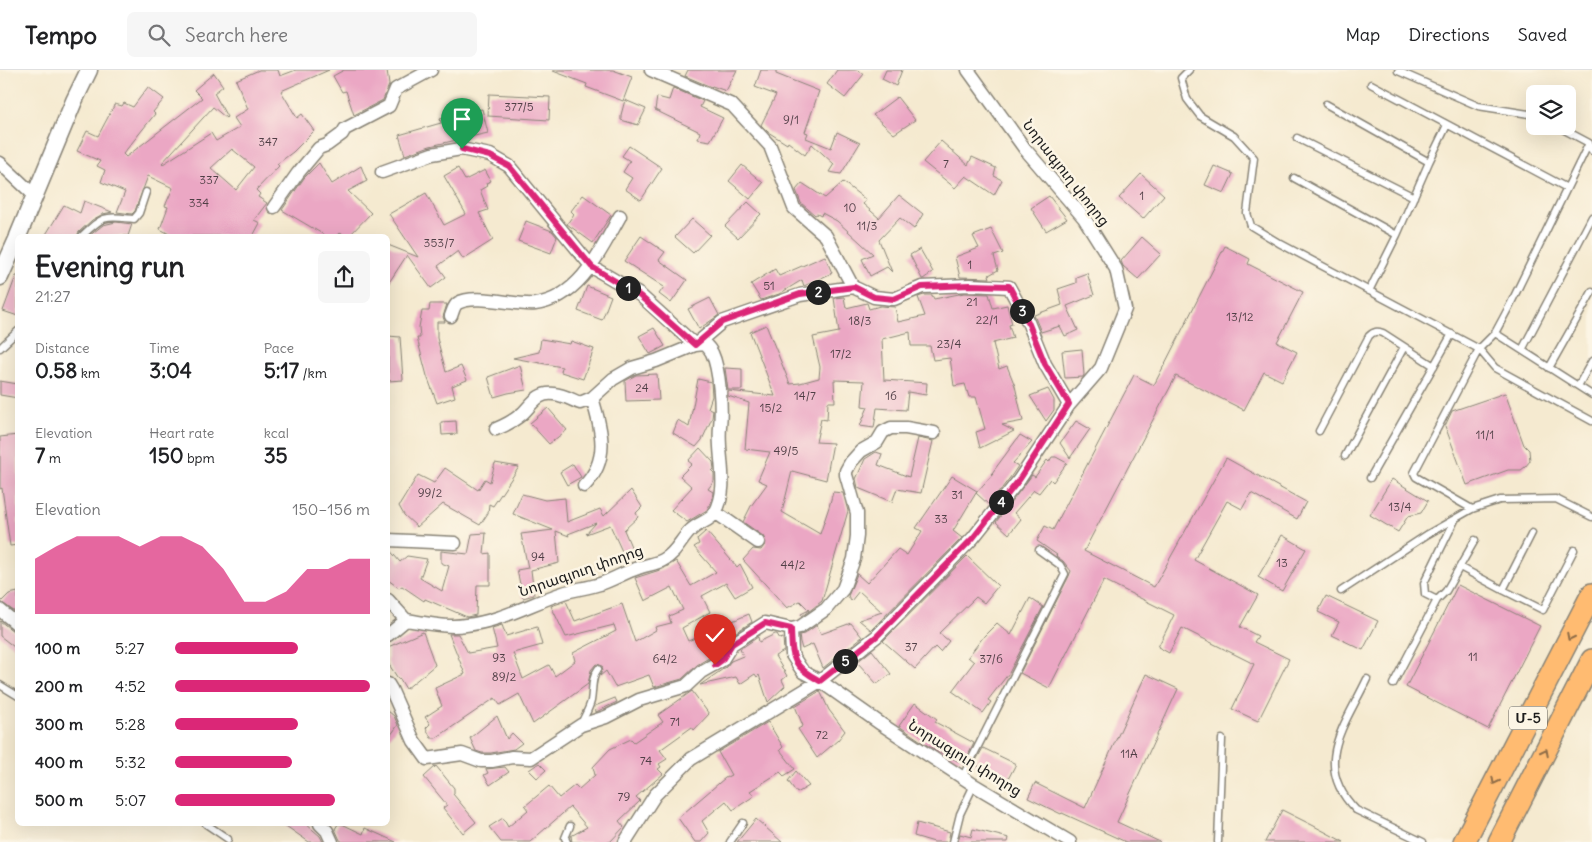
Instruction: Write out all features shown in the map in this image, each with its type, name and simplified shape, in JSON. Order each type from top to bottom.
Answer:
[{"type":"highway","name":"Մ-5","points":[[1464,842],[1592,594]]},
{"type":"highway","name":"Մ-5","points":[[1499,842],[1592,660]]},
{"type":"street","points":[[19,234],[74,101],[89,70]]},
{"type":"street","points":[[274,207],[298,173],[320,148],[327,146],[342,134],[345,129],[389,106],[396,89],[431,70]]},
{"type":"street","points":[[651,70],[732,105],[770,146],[794,208],[826,236],[854,287]]},
{"type":"street","name":"Նորագյուղ փողոց","points":[[625,842],[656,795],[691,759],[820,681],[877,636],[973,538],[1019,480],[1069,404],[1101,368],[1125,309],[1116,269],[1084,218],[1025,149],[968,70]]},
{"type":"street","points":[[382,172],[432,154],[462,149],[490,156],[509,166],[592,267],[640,296],[695,345]]},
{"type":"street","points":[[0,163],[35,196]]},
{"type":"street","points":[[451,316],[458,303],[472,300],[536,304],[555,298],[572,287],[592,267],[620,216]]},
{"type":"street","points":[[0,278],[15,243]]},
{"type":"street","points":[[695,345],[722,322],[800,294],[854,287],[874,297],[894,299],[922,287],[1009,286],[1028,322],[1045,364],[1069,404]]},
{"type":"street","points":[[496,429],[510,423],[524,412],[533,400],[540,395],[554,393],[580,403],[592,398],[613,379],[632,368],[656,361],[695,345],[704,344],[711,350],[716,363],[722,414],[719,438],[722,492],[715,512],[758,542]]},
{"type":"street","points":[[584,486],[598,469],[602,454],[600,424],[592,398]]},
{"type":"street","points":[[390,687],[414,741],[427,759],[462,754],[480,761],[492,761],[512,757],[531,758],[581,725],[606,717],[639,700],[686,686],[701,672],[722,660],[732,644],[765,623],[791,629],[800,627],[826,610],[843,590],[854,559],[857,513],[846,476],[848,466],[862,451],[874,445],[883,432],[891,428],[906,428],[934,433]]},
{"type":"street","name":"Նորագյուղ փողոց","points":[[406,620],[443,625],[466,625],[494,618],[565,592],[600,585],[636,568],[662,561],[669,556],[690,531],[710,518],[715,512]]},
{"type":"street","points":[[390,540],[455,543]]},
{"type":"street","points":[[390,602],[406,620],[390,633]]},
{"type":"street","points":[[0,610],[15,622]]},
{"type":"street","name":"Նորագյուղ փողոց","points":[[791,629],[792,655],[803,672],[820,681],[974,785],[1070,842]]},
{"type":"street","points":[[322,826],[327,831],[332,842]]},
{"type":"lane","points":[[1189,70],[1181,78],[1187,99],[1200,116],[1234,136],[1254,158],[1247,213],[1251,226],[1279,243],[1479,349],[1495,368],[1592,422]]},
{"type":"lane","points":[[1398,71],[1478,106],[1526,114]]},
{"type":"lane","points":[[1371,84],[1567,188]]},
{"type":"lane","points":[[1326,104],[1428,162]]},
{"type":"lane","points":[[1368,291],[1414,198],[1428,162],[1447,125]]},
{"type":"lane","points":[[1574,135],[1589,143],[1592,151]]},
{"type":"lane","points":[[1297,138],[1414,198]]},
{"type":"lane","points":[[1472,510],[1416,477],[1414,473],[1479,349],[1495,332],[1510,305],[1589,143]]},
{"type":"lane","points":[[1294,178],[1396,235]]},
{"type":"lane","points":[[84,234],[99,220],[106,217],[134,219],[139,213],[146,192]]},
{"type":"lane","points":[[1522,350],[1592,217]]},
{"type":"lane","points":[[1549,368],[1592,292]]},
{"type":"lane","points":[[1319,431],[1369,336],[1373,332],[1377,331],[1434,366]]},
{"type":"lane","points":[[1495,332],[1592,395]]},
{"type":"lane","points":[[0,348],[15,334]]},
{"type":"lane","points":[[1370,478],[1452,334]]},
{"type":"lane","points":[[1345,456],[1404,347]]},
{"type":"lane","points":[[1578,386],[1592,361]]},
{"type":"lane","points":[[1341,591],[1428,534],[1472,510],[1500,500],[1556,499],[1592,517]]},
{"type":"lane","points":[[1437,600],[1425,594],[1424,583],[1456,519]]},
{"type":"lane","points":[[1503,590],[1532,533]]},
{"type":"lane","points":[[1393,684],[1437,600],[1446,591],[1475,540]]},
{"type":"lane","points":[[962,776],[1065,574],[1060,565],[1039,550]]},
{"type":"lane","points":[[1460,567],[1543,610],[1574,550]]},
{"type":"lane","points":[[581,725],[591,701],[594,675],[598,669]]},
{"type":"lane","points":[[1367,679],[1334,750],[1333,762],[1337,783],[1348,802],[1356,810],[1423,842]]},
{"type":"lane","points":[[0,685],[15,694]]},
{"type":"lane","points":[[1218,842],[1222,739]]},
{"type":"lane","points":[[953,842],[960,814],[974,785]]},
{"type":"lane","points":[[730,842],[743,823]]},
{"type":"lane","points":[[209,826],[228,839]]},
{"type":"lane","points":[[567,842],[565,838],[570,826]]},
{"type":"building","points":[[259,70],[278,70],[280,76],[296,70],[329,70],[281,91],[297,118],[302,114],[314,131],[293,152],[277,164],[279,166],[256,190],[260,194],[258,197],[267,203],[254,220],[260,223],[254,234],[169,234],[160,229],[168,207],[165,206],[173,188],[148,176],[135,211],[132,214],[117,212],[125,192],[101,182],[105,170],[97,166],[100,161],[77,151],[87,131],[98,136],[115,104],[122,106],[124,103],[133,107],[148,87],[164,99],[153,112],[155,114],[123,154],[126,157],[202,98],[194,90],[214,73],[223,86],[214,93],[227,117],[213,107],[162,163],[211,133],[216,141],[240,127],[234,118],[248,109],[236,80]],"holes":[[[232,149],[254,167],[236,190],[211,168]]]},
{"type":"building","points":[[344,70],[387,70],[389,85],[383,100],[354,115],[346,91],[342,92],[333,76]]},
{"type":"building","points":[[553,70],[613,70],[632,77],[623,101],[586,87],[587,84]]},
{"type":"building","points":[[688,70],[737,70],[726,91],[685,76]]},
{"type":"building","points":[[761,70],[776,70],[776,74],[819,91],[805,132],[808,133],[806,138],[831,148],[837,132],[860,143],[841,174],[829,172],[834,164],[812,144],[805,155],[788,142],[787,144],[768,132],[761,125],[776,95],[755,87]]},
{"type":"building","points":[[837,70],[857,70],[864,74],[845,98],[827,84]]},
{"type":"building","points":[[886,70],[902,70],[896,86],[882,79]]},
{"type":"building","points":[[673,88],[703,101],[700,107],[723,118],[710,141],[698,139],[700,132],[655,110],[657,97],[669,100]]},
{"type":"building","points":[[489,94],[550,97],[549,120],[488,116]]},
{"type":"building","points":[[897,97],[915,120],[894,134],[873,115]]},
{"type":"building","points":[[625,100],[646,109],[638,125],[621,120]]},
{"type":"building","points":[[482,109],[488,133],[430,146],[405,155],[399,135],[441,123],[440,119]]},
{"type":"building","points":[[941,141],[968,165],[972,157],[996,168],[994,176],[1002,180],[994,195],[966,176],[955,188],[923,162]]},
{"type":"building","points":[[629,146],[662,168],[641,200],[625,189],[632,178],[623,172],[630,161],[622,156]]},
{"type":"building","points":[[319,163],[332,184],[361,166],[367,181],[348,191],[371,213],[351,234],[323,234],[282,210],[304,178]]},
{"type":"building","points":[[742,165],[763,183],[750,199],[729,181]]},
{"type":"building","points":[[1214,166],[1233,174],[1224,193],[1205,185]]},
{"type":"building","points":[[458,168],[465,180],[485,170],[491,181],[486,183],[487,186],[480,190],[488,210],[479,213],[493,240],[463,259],[458,251],[438,266],[446,277],[431,288],[407,255],[390,281],[390,246],[418,257],[389,214],[426,193],[444,225],[466,214],[444,176]]},
{"type":"building","points":[[1141,174],[1164,195],[1143,219],[1119,198]]},
{"type":"building","points":[[843,182],[866,200],[863,204],[879,218],[899,195],[923,214],[914,229],[900,218],[879,240],[892,272],[887,267],[870,276],[862,259],[873,254],[837,221],[822,213],[821,216],[815,215],[801,203],[796,190],[802,183],[825,198]]},
{"type":"building","points":[[583,195],[611,215],[593,243],[567,224],[574,214],[571,211]]},
{"type":"building","points":[[1049,196],[1067,219],[1046,231],[1031,208]]},
{"type":"building","points":[[84,201],[112,212],[92,220],[78,234],[46,234],[64,205],[80,213]]},
{"type":"building","points":[[748,202],[761,214],[738,238],[725,226]]},
{"type":"building","points":[[692,219],[710,235],[693,253],[675,237]]},
{"type":"building","points":[[526,221],[552,231],[557,237],[551,253],[518,241]]},
{"type":"building","points":[[116,222],[132,224],[129,234],[92,234],[103,225]]},
{"type":"building","points":[[991,229],[1003,253],[994,256],[998,270],[989,275],[990,278],[960,277],[955,257],[979,248],[973,236]]},
{"type":"building","points":[[641,236],[665,252],[659,260],[687,280],[671,303],[659,294],[664,287],[624,261]]},
{"type":"building","points":[[1142,237],[1161,254],[1138,279],[1123,266],[1121,261]]},
{"type":"building","points":[[1225,246],[1250,259],[1248,264],[1303,292],[1277,342],[1297,352],[1282,381],[1264,372],[1244,410],[1176,376],[1084,551],[1154,587],[1226,458],[1306,502],[1297,519],[1251,493],[1242,509],[1227,501],[1194,560],[1258,595],[1240,627],[1258,636],[1254,642],[1289,659],[1258,721],[1232,709],[1254,664],[1182,628],[1169,653],[1158,647],[1174,615],[1104,580],[1049,688],[1020,673],[1071,571],[1057,555],[1037,541],[1045,526],[1053,530],[1134,375],[1154,385]]},
{"type":"building","points":[[920,249],[933,272],[923,279],[910,255]]},
{"type":"building","points":[[825,256],[832,273],[804,286],[802,280],[779,294],[761,300],[751,284],[775,269],[779,276]]},
{"type":"building","points":[[1087,273],[1094,295],[1067,306],[1078,330],[1065,336],[1060,326],[1041,332],[1034,315],[1062,305],[1058,289],[1076,283],[1076,277]]},
{"type":"building","points":[[15,279],[15,315],[3,311]]},
{"type":"building","points":[[587,286],[611,296],[602,320],[578,311]]},
{"type":"building","points":[[964,293],[989,294],[993,308],[1007,305],[1012,324],[1009,325],[1013,338],[993,343],[999,369],[1007,366],[1015,386],[1023,421],[1002,425],[1014,431],[980,448],[976,432],[985,429],[976,397],[969,397],[965,384],[954,386],[950,358],[933,360],[930,346],[911,346],[910,332],[882,339],[884,380],[927,383],[926,395],[908,392],[906,410],[877,408],[874,428],[860,426],[868,407],[862,406],[864,381],[834,380],[835,402],[828,402],[827,420],[821,419],[816,442],[833,443],[826,480],[792,471],[782,512],[820,534],[833,492],[843,493],[848,511],[822,601],[802,616],[801,614],[809,610],[800,601],[787,608],[743,560],[753,549],[761,550],[766,543],[763,536],[743,522],[751,506],[767,484],[758,480],[770,452],[745,449],[749,403],[728,396],[728,391],[775,396],[750,332],[766,325],[790,384],[800,383],[819,378],[820,367],[813,337],[839,332],[834,298],[844,297],[846,308],[867,303],[869,309],[880,306],[895,307],[898,322],[925,316],[918,297],[932,295],[934,299]]},
{"type":"building","points":[[710,298],[719,315],[699,329],[688,309]]},
{"type":"building","points":[[430,304],[447,304],[443,317],[445,322],[437,322],[437,338],[446,372],[461,366],[467,380],[452,386],[455,397],[437,403],[427,376],[417,338],[420,338],[419,327],[422,311],[429,311]]},
{"type":"building","points":[[654,328],[665,346],[650,354],[639,336]]},
{"type":"building","points":[[390,336],[400,337],[403,380],[390,381]]},
{"type":"building","points":[[541,339],[570,344],[571,341],[594,349],[583,379],[561,372],[562,367],[513,358],[539,352]]},
{"type":"building","points":[[1082,349],[1083,377],[1065,378],[1062,351]]},
{"type":"building","points":[[520,365],[526,390],[494,397],[488,377]]},
{"type":"building","points":[[725,368],[742,369],[742,390],[728,390]]},
{"type":"building","points":[[657,374],[659,400],[626,401],[625,381],[636,375]]},
{"type":"building","points":[[698,379],[711,382],[712,396],[708,408],[713,410],[712,418],[702,440],[696,447],[673,433],[678,420],[689,427]]},
{"type":"building","points":[[0,381],[15,384],[15,398],[0,395]]},
{"type":"building","points":[[1048,389],[1054,400],[1054,410],[1046,421],[1030,396]]},
{"type":"building","points":[[1505,393],[1524,445],[1529,450],[1530,461],[1521,470],[1508,470],[1467,485],[1445,426],[1452,411]]},
{"type":"building","points":[[548,408],[567,430],[549,444],[530,423]]},
{"type":"building","points":[[456,421],[457,434],[442,435],[441,422]]},
{"type":"building","points":[[1076,421],[1090,429],[1070,458],[1060,443]]},
{"type":"building","points":[[15,435],[15,545],[10,546],[2,488],[0,489],[0,437]]},
{"type":"building","points":[[1020,435],[1032,442],[1013,463],[1018,466],[989,505],[976,493],[993,474]]},
{"type":"building","points":[[918,438],[933,441],[921,493],[897,489],[892,502],[858,488],[856,479],[865,459],[876,452],[882,454],[878,465],[909,477]]},
{"type":"building","points":[[700,448],[713,462],[714,481],[708,489],[713,492],[712,500],[707,510],[687,522],[671,510],[692,487],[680,476],[692,464],[688,461]]},
{"type":"building","points":[[1052,457],[1067,463],[1053,482],[1050,479],[1039,493],[1034,490],[1014,513],[1021,519],[1009,534],[996,522],[1032,475],[1035,477],[1047,460],[1049,462]]},
{"type":"building","points":[[495,463],[519,467],[493,506],[489,504],[488,513],[480,525],[443,504],[417,527],[404,515],[399,506],[418,475],[434,483],[445,468],[478,490],[485,479],[490,482]]},
{"type":"building","points":[[573,464],[581,477],[567,485],[560,472]]},
{"type":"building","points":[[952,476],[977,491],[953,531],[962,538],[871,630],[859,620],[882,612],[859,591],[851,601],[848,596],[857,574],[867,583],[898,549],[907,555],[922,531],[916,528]]},
{"type":"building","points":[[1392,479],[1428,501],[1421,513],[1408,516],[1398,532],[1370,515]]},
{"type":"building","points":[[631,490],[642,507],[636,513],[638,517],[624,530],[635,556],[626,560],[610,525],[586,534],[596,523],[568,534],[569,536],[556,531],[559,563],[531,570],[534,595],[523,598],[517,570],[528,568],[521,534],[553,530],[513,514],[522,494],[545,500],[565,498],[567,522],[600,509],[604,516]]},
{"type":"building","points":[[706,531],[737,567],[740,564],[752,587],[735,597],[726,583],[702,596],[710,612],[682,628],[688,641],[702,635],[712,656],[697,665],[682,679],[654,687],[649,675],[615,687],[606,671],[600,676],[603,667],[596,664],[591,670],[588,684],[533,724],[519,694],[500,705],[495,698],[436,738],[431,738],[426,728],[430,724],[425,717],[442,706],[435,688],[465,674],[449,634],[458,634],[468,653],[497,648],[492,628],[502,625],[506,636],[537,627],[542,645],[513,653],[523,679],[549,665],[555,676],[575,661],[573,653],[616,631],[614,625],[566,637],[551,606],[566,601],[575,621],[622,604],[635,642],[656,630],[655,627],[671,623],[669,616],[683,610],[672,587],[645,601],[635,578],[663,569],[676,561],[691,586],[716,572],[694,547],[699,544],[697,539]]},
{"type":"building","points":[[486,533],[484,554],[490,553],[490,585],[477,585],[476,615],[467,617],[425,599],[424,601],[402,586],[399,588],[390,581],[390,550],[400,562],[407,556],[427,559],[420,578],[442,591],[449,566],[441,563],[441,551],[468,554],[472,534]]},
{"type":"building","points":[[1282,535],[1306,549],[1282,591],[1258,577]]},
{"type":"building","points":[[967,556],[998,586],[984,603],[976,597],[939,633],[949,641],[940,652],[935,647],[915,669],[883,641]]},
{"type":"building","points":[[1458,585],[1540,626],[1488,729],[1406,687]]},
{"type":"building","points":[[15,593],[15,612],[1,602],[9,594]]},
{"type":"building","points":[[1326,596],[1378,621],[1363,650],[1332,635],[1339,622],[1318,612]]},
{"type":"building","points":[[1030,598],[1043,607],[1009,673],[988,700],[991,702],[983,713],[952,691],[974,662],[968,657],[984,636],[997,623],[1011,635]]},
{"type":"building","points":[[749,614],[752,622],[733,634],[728,623]]},
{"type":"building","points":[[0,621],[15,632],[15,648],[0,636]]},
{"type":"building","points":[[851,623],[862,637],[823,668],[813,644],[802,649],[799,635],[804,634],[817,625],[821,634]]},
{"type":"building","points":[[423,632],[435,665],[406,689],[390,666],[390,646]]},
{"type":"building","points":[[775,634],[780,639],[783,638],[784,651],[775,656],[787,676],[782,680],[785,686],[768,702],[759,675],[757,677],[755,674],[740,684],[736,677],[700,685],[726,667],[731,661],[743,656],[740,649],[758,637],[759,642]]},
{"type":"building","points":[[872,650],[891,674],[877,684],[857,662]]},
{"type":"building","points":[[1146,674],[1178,689],[1117,822],[1160,842],[1126,842],[1028,798],[1035,783],[1085,808]]},
{"type":"building","points":[[692,691],[709,714],[694,730],[692,727],[660,750],[667,759],[659,764],[661,767],[658,769],[663,774],[636,797],[640,801],[619,821],[624,827],[610,842],[572,842],[571,836],[587,827],[570,807],[530,842],[501,842],[489,827],[503,818],[508,827],[528,810],[525,806],[549,786],[559,798],[575,785],[579,789],[595,775],[593,767],[610,749],[631,739],[634,742],[663,722],[658,715]]},
{"type":"building","points":[[820,691],[829,710],[845,731],[838,740],[817,758],[798,729],[803,726],[795,706]]},
{"type":"building","points":[[615,698],[617,702],[596,712],[595,706]]},
{"type":"building","points":[[915,703],[937,719],[935,722],[974,743],[966,760],[960,757],[958,761],[930,747],[899,726]]},
{"type":"building","points":[[390,713],[394,716],[398,725],[390,736]]},
{"type":"building","points":[[497,716],[507,739],[512,733],[522,743],[514,749],[491,753],[476,751],[470,738]]},
{"type":"building","points":[[768,722],[783,747],[780,750],[795,769],[784,776],[780,772],[750,791],[754,796],[733,810],[726,801],[702,821],[709,833],[701,842],[695,842],[678,818],[731,775],[718,752]]},
{"type":"building","points":[[983,748],[1016,764],[1007,781],[974,764]]},
{"type":"building","points":[[539,763],[546,770],[537,778],[529,770]]},
{"type":"building","points":[[436,766],[454,788],[453,794],[476,822],[463,833],[443,808],[447,805],[424,777]]},
{"type":"building","points":[[505,767],[509,772],[490,785],[484,775],[488,773],[486,769]]},
{"type":"building","points":[[796,771],[809,786],[797,793],[788,781]]},
{"type":"building","points":[[1282,810],[1312,825],[1344,842],[1265,842]]},
{"type":"building","points":[[756,819],[782,842],[737,842]]},
{"type":"building","points":[[917,823],[950,832],[948,842],[934,842],[914,836]]},
{"type":"building","points":[[286,826],[308,826],[320,836],[323,842],[309,842]]},
{"type":"building","points":[[337,826],[346,826],[363,834],[365,828],[396,842],[343,842],[340,840],[335,829]]},
{"type":"building","points":[[973,829],[1009,838],[1008,842],[958,842],[960,834],[971,837]]},
{"type":"route","points":[[462,149],[490,156],[509,166],[592,267],[640,296],[695,345],[722,322],[800,294],[854,287],[874,297],[894,299],[922,287],[1009,286],[1028,322],[1045,364],[1069,404],[1019,480],[973,538],[877,636],[820,681],[803,672],[792,655],[791,629],[765,623],[732,644],[722,660],[715,665]]}]
